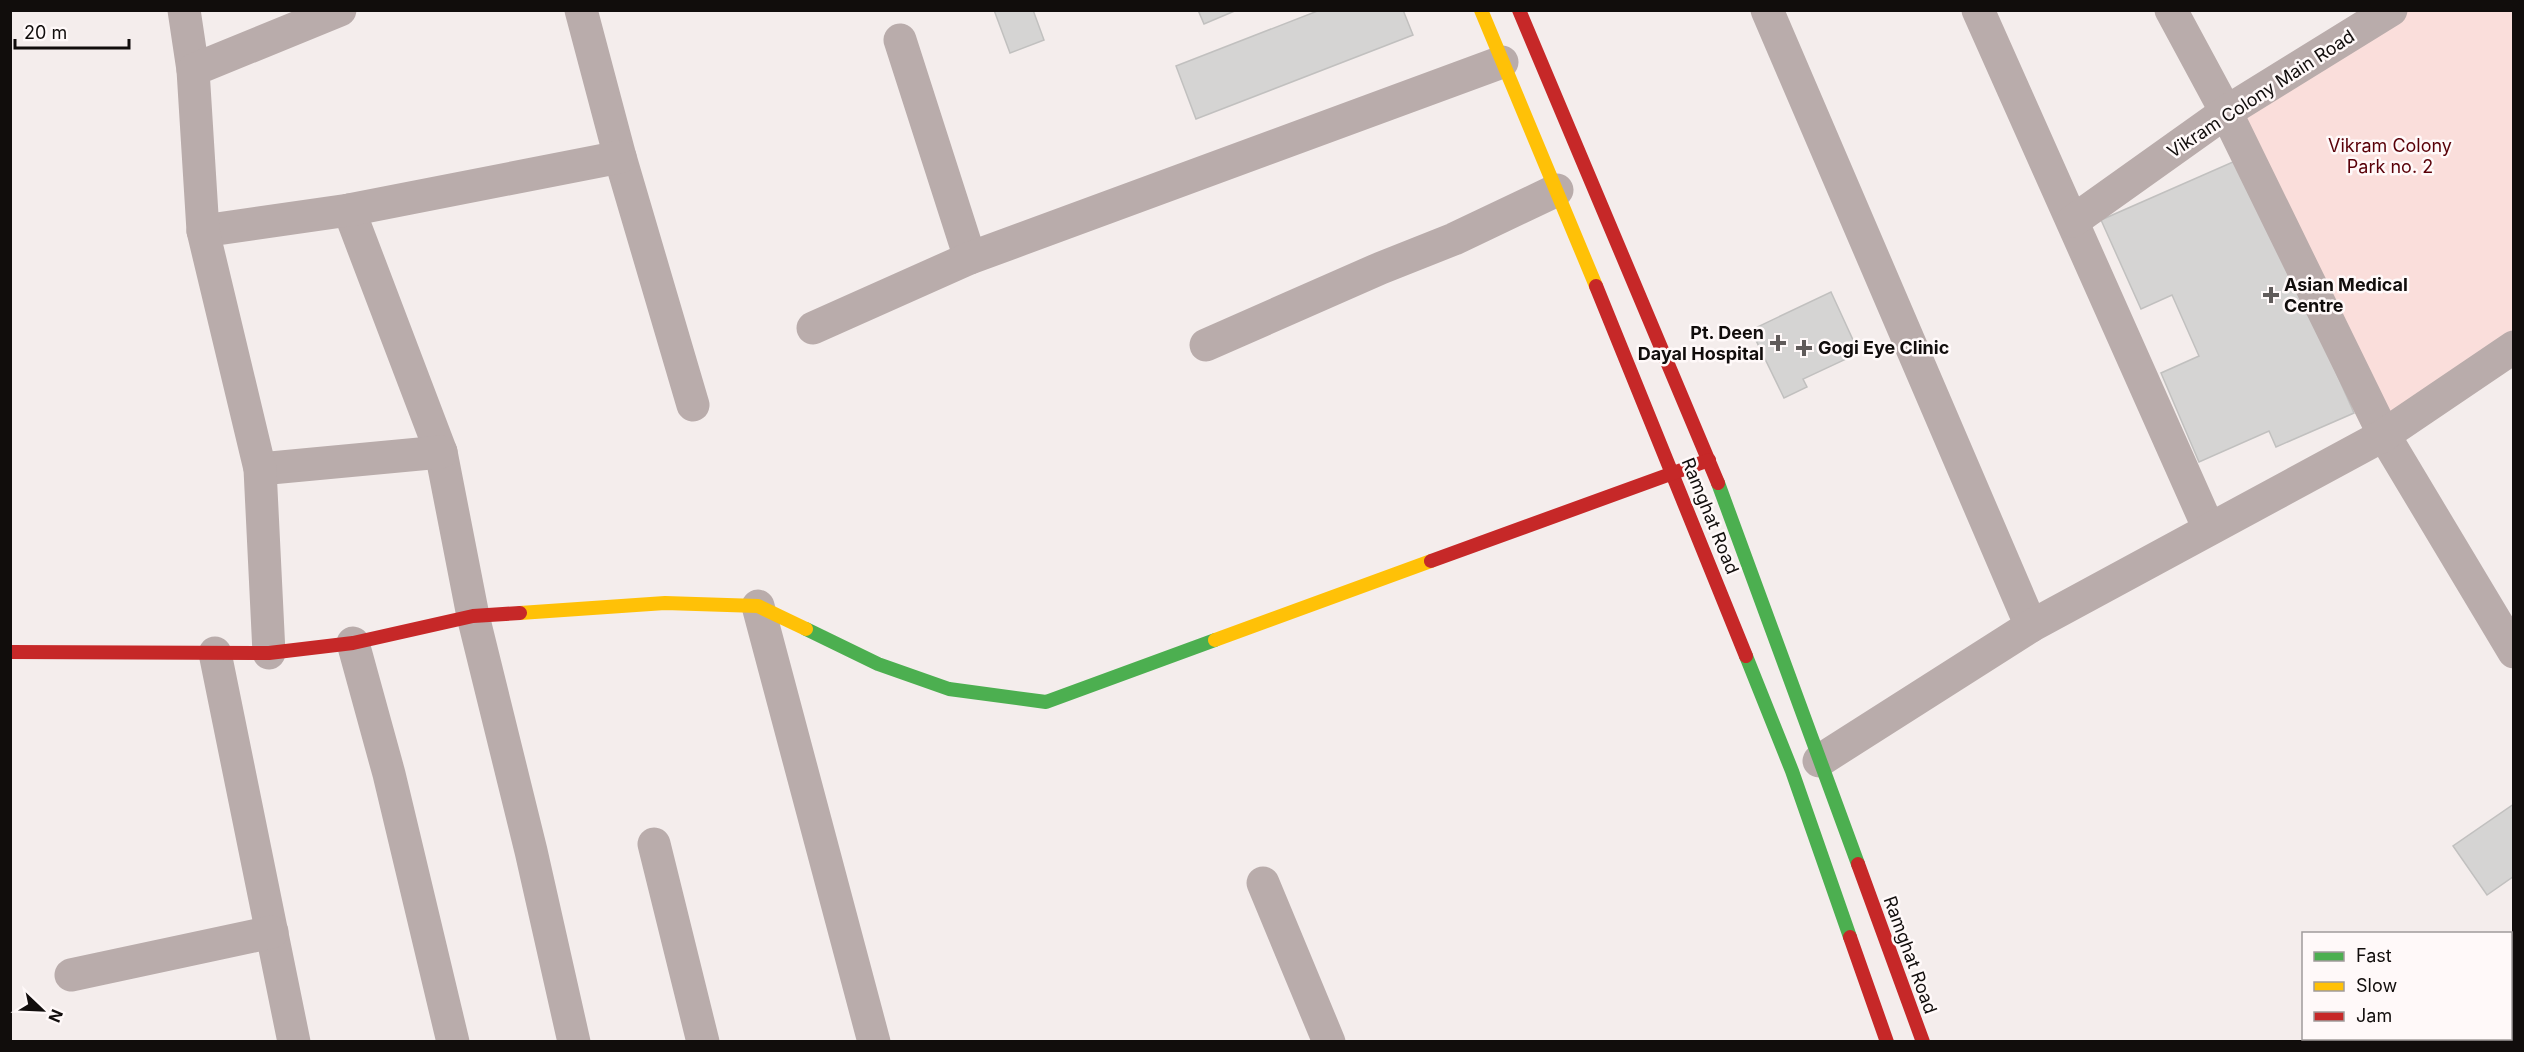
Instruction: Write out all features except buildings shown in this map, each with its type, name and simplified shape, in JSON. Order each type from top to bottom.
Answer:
[{"type":"main road","name":"Ramghat Road","points":[[1481,10],[1674,474],[1792,771],[1887,1041]]},
{"type":"main road","name":"Ramghat Road","points":[[1519,10],[1709,460],[1923,1041]]},
{"type":"main road","points":[[10,652],[269,653],[353,643],[473,616],[665,603],[758,606],[878,664],[949,689],[1046,702],[1709,460]]},
{"type":"street","points":[[184,10],[193,70],[203,231],[260,469],[269,653]]},
{"type":"street","points":[[193,70],[340,10]]},
{"type":"street","points":[[581,10],[620,157],[693,405]]},
{"type":"street","points":[[1767,10],[2031,626]]},
{"type":"street","points":[[1978,10],[2209,529]]},
{"type":"street","points":[[2171,10],[2226,112],[2384,435],[2514,652]]},
{"type":"street","name":"Vikram Colony Main Road","points":[[2073,221],[2226,112],[2379,14]]},
{"type":"street","points":[[900,40],[970,258]]},
{"type":"street","points":[[813,328],[970,258],[1502,62]]},
{"type":"street","points":[[203,231],[350,210],[620,157]]},
{"type":"street","points":[[1206,345],[1381,268],[1454,239],[1557,190]]},
{"type":"street","points":[[350,210],[441,452],[473,616],[531,851],[574,1041]]},
{"type":"street","points":[[1819,761],[2031,626],[2384,435],[2514,347]]},
{"type":"street","points":[[260,469],[441,452]]},
{"type":"street","points":[[758,606],[874,1041]]},
{"type":"street","points":[[353,643],[389,774],[453,1041]]},
{"type":"street","points":[[215,653],[294,1041]]},
{"type":"street","points":[[654,844],[703,1041]]},
{"type":"street","points":[[1263,883],[1329,1041]]},
{"type":"street","points":[[71,975],[272,932]]},
{"type":"green space","name":"Vikram Colony Park no. 2","points":[[2391,11],[2513,11],[2513,352],[2396,427],[2226,112]]},
{"type":"traffic: fast","points":[[1718,483],[1858,864]]},
{"type":"traffic: fast","points":[[806,629],[878,664],[949,689],[1046,702],[1215,640]]},
{"type":"traffic: fast","points":[[1746,656],[1792,771],[1850,937]]},
{"type":"traffic: slow","points":[[1481,10],[1596,286]]},
{"type":"traffic: slow","points":[[1215,640],[1431,561]]},
{"type":"traffic: slow","points":[[520,613],[665,603],[758,606],[806,629]]},
{"type":"traffic: jam","points":[[1519,10],[1718,483]]},
{"type":"traffic: jam","points":[[1596,286],[1746,656]]},
{"type":"traffic: jam","points":[[1431,561],[1709,460]]},
{"type":"traffic: jam","points":[[10,652],[269,653],[353,643],[473,616],[520,613]]},
{"type":"traffic: jam","points":[[1858,864],[1923,1042]]},
{"type":"traffic: jam","points":[[1850,937],[1887,1042]]},
{"type":"place","name":"Asian Medical Centre","points":[[2271,295]]},
{"type":"place","name":"Pt. Deen Dayal Hospital","points":[[1778,343]]},
{"type":"place","name":"Gogi Eye Clinic","points":[[1804,348]]}]
